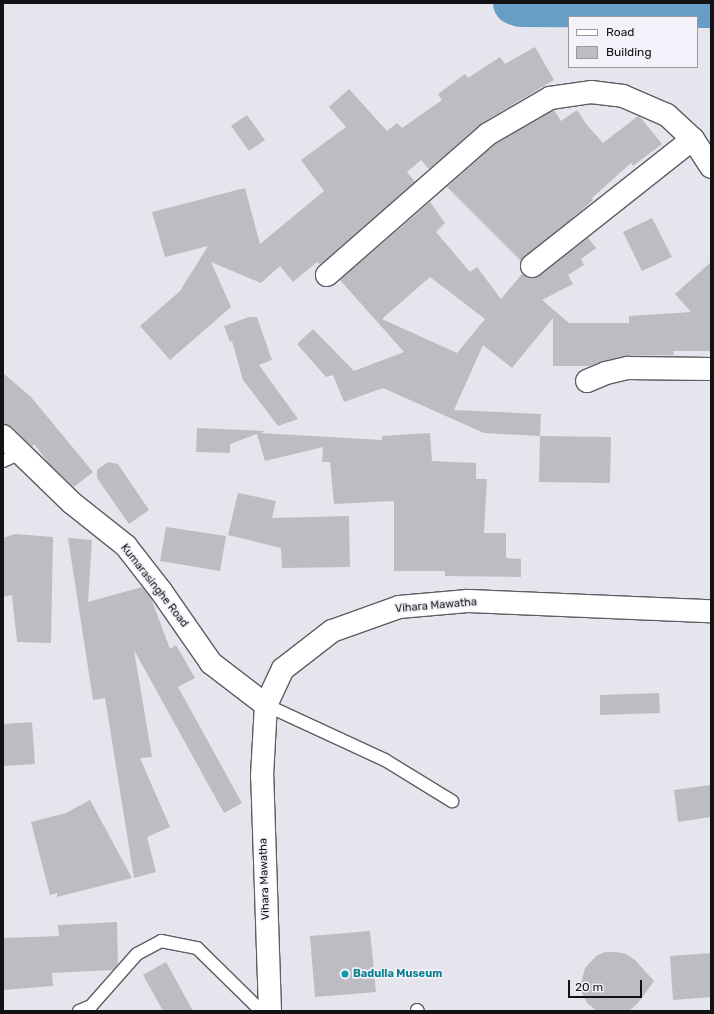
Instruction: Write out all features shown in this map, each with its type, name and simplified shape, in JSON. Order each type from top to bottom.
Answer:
[{"type":"street","points":[[327,275],[488,134],[550,98],[591,92],[623,96],[667,115],[693,139],[711,167]]},
{"type":"street","points":[[532,266],[693,139]]},
{"type":"street","points":[[587,381],[606,373],[628,368],[711,369]]},
{"type":"street","name":"Kumarasinghe Road","points":[[3,436],[12,457],[126,546],[161,591],[211,663],[266,705]]},
{"type":"street","name":"Vihara Mawatha","points":[[270,1011],[262,776],[266,705],[283,669],[332,631],[399,607],[468,601],[711,611]]},
{"type":"lane","points":[[266,705],[385,760],[452,801]]},
{"type":"lane","points":[[79,1011],[91,1006],[137,954],[161,941],[197,948],[261,1011]]},
{"type":"building","points":[[535,47],[554,80],[482,123],[429,169],[421,160],[407,172],[415,182],[323,262],[319,264],[317,262],[293,282],[280,266],[261,283],[211,262],[231,307],[170,360],[140,326],[180,291],[208,246],[165,257],[152,212],[245,188],[260,244],[324,191],[301,160],[346,127],[329,107],[349,89],[387,131],[397,123],[402,128],[442,100],[438,94],[465,74],[468,78],[500,57],[505,64]]},
{"type":"building","points":[[554,110],[561,121],[577,110],[587,125],[603,143],[638,116],[662,144],[633,166],[631,163],[592,198],[593,200],[573,218],[521,261],[447,187],[495,144]]},
{"type":"building","points":[[247,115],[265,140],[249,151],[231,126]]},
{"type":"building","points":[[430,202],[445,223],[436,232],[470,272],[477,267],[501,299],[522,274],[528,278],[539,276],[588,238],[596,248],[581,259],[584,265],[568,275],[573,284],[542,300],[569,323],[629,323],[629,316],[691,312],[675,294],[711,262],[711,351],[673,351],[674,355],[625,356],[603,361],[590,366],[553,366],[553,318],[512,368],[483,345],[454,410],[541,414],[540,436],[484,433],[383,388],[344,402],[333,375],[326,377],[297,344],[313,329],[354,371],[404,352],[340,280]],"holes":[[[430,277],[485,319],[457,353],[382,319]]]},
{"type":"building","points":[[652,218],[672,257],[642,271],[623,232]]},
{"type":"building","points":[[249,317],[257,317],[272,360],[259,365],[298,419],[278,426],[243,380],[232,341],[230,342],[224,326]]},
{"type":"building","points":[[3,373],[31,397],[93,472],[74,487],[50,465],[34,444],[32,447],[12,427],[3,424]]},
{"type":"building","points":[[197,428],[265,431],[261,433],[382,440],[382,436],[430,433],[432,461],[476,463],[476,479],[487,479],[484,533],[506,533],[506,558],[521,559],[521,577],[445,576],[445,571],[394,571],[394,501],[334,504],[330,462],[322,462],[323,447],[265,461],[257,434],[230,444],[230,453],[196,452]]},
{"type":"building","points":[[540,436],[611,437],[610,483],[539,482]]},
{"type":"building","points":[[108,462],[118,464],[149,510],[129,524],[97,478],[97,470]]},
{"type":"building","points":[[238,493],[276,501],[272,518],[349,516],[350,567],[282,568],[281,548],[228,535]]},
{"type":"building","points":[[166,527],[226,536],[220,571],[160,561]]},
{"type":"building","points":[[15,534],[53,537],[51,643],[17,642],[12,595],[3,597],[3,538]]},
{"type":"building","points":[[68,538],[92,540],[88,602],[142,587],[151,598],[170,649],[176,645],[195,678],[178,687],[242,803],[224,813],[134,650],[152,757],[140,758],[170,827],[147,837],[156,872],[134,878],[105,698],[93,700]]},
{"type":"building","points":[[659,693],[660,713],[600,715],[600,695]]},
{"type":"building","points":[[32,722],[35,764],[3,766],[3,724]]},
{"type":"building","points":[[711,785],[711,817],[678,822],[674,790]]},
{"type":"building","points":[[90,800],[132,878],[57,897],[57,893],[50,895],[31,822],[66,813]]},
{"type":"building","points":[[117,922],[118,964],[113,970],[52,973],[53,986],[3,990],[3,938],[59,936],[58,925]]},
{"type":"building","points":[[370,931],[376,992],[315,997],[310,936]]},
{"type":"building","points":[[605,952],[626,954],[635,960],[654,981],[638,1003],[629,1011],[597,1011],[587,1003],[582,993],[581,983],[585,968],[596,956]]},
{"type":"building","points":[[711,953],[711,997],[673,1000],[670,956]]},
{"type":"building","points":[[166,962],[193,1011],[163,1011],[143,975]]},
{"type":"waterway","points":[[515,3],[521,5],[711,6]]},
{"type":"place","name":"Badulla Museum","points":[[345,974]]}]
